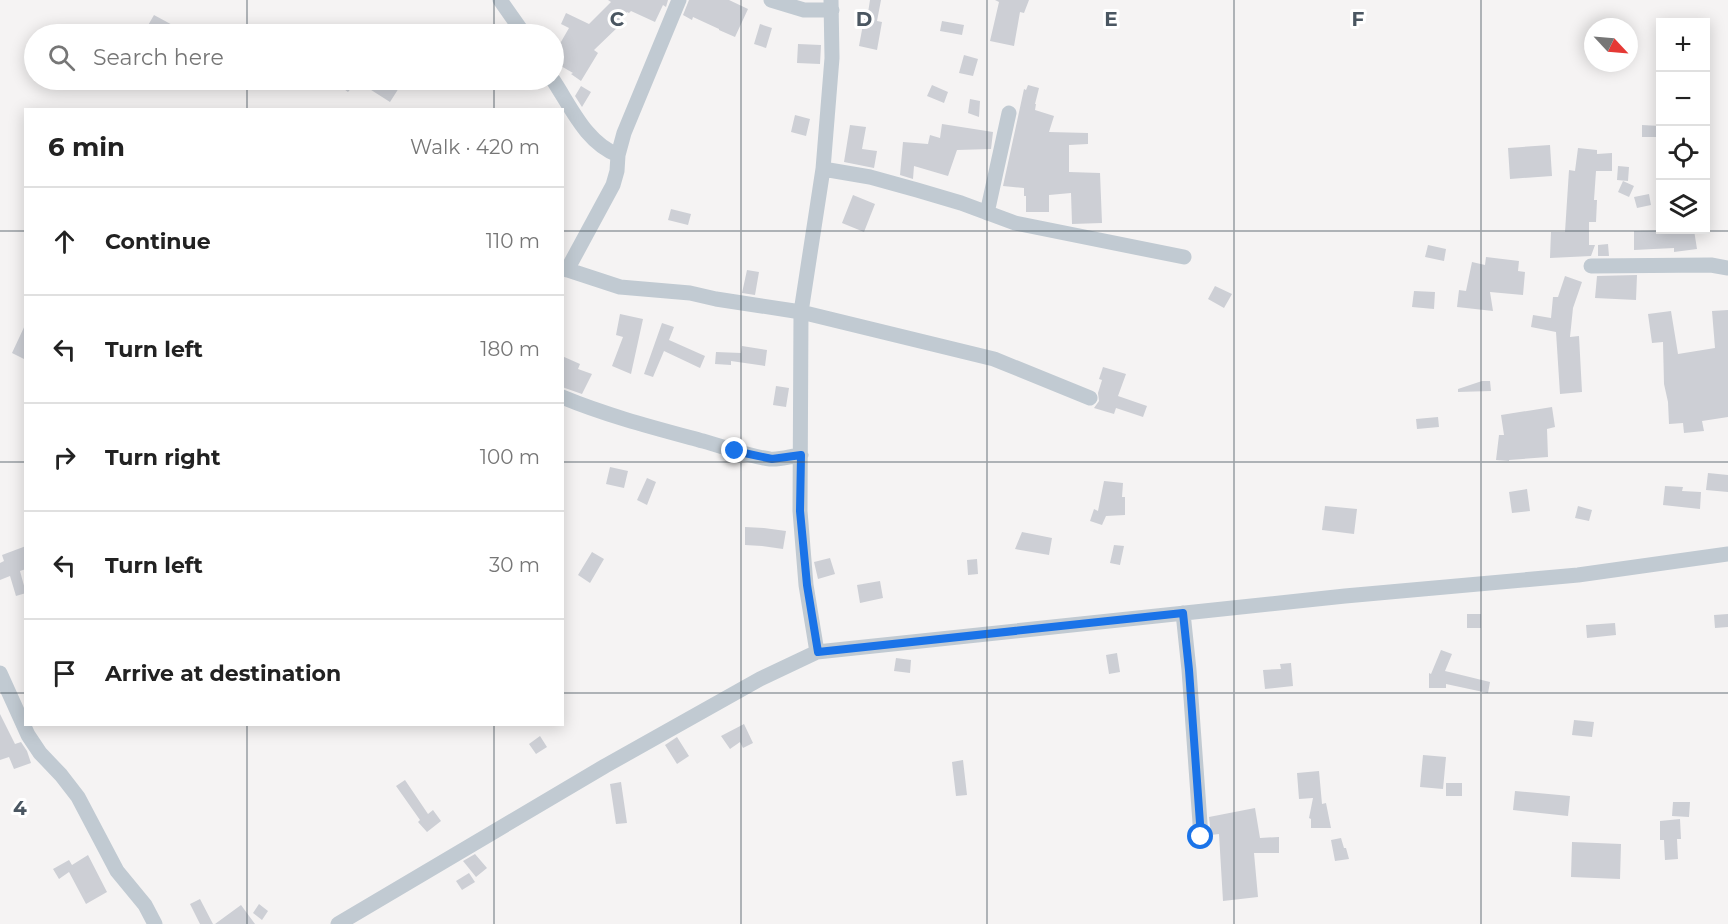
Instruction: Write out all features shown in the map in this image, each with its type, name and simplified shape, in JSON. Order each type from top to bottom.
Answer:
[{"type":"street","points":[[500,0],[517,24]]},
{"type":"street","points":[[679,0],[624,133],[613,185],[565,269],[620,286],[690,293],[801,312],[994,359],[1090,398]]},
{"type":"street","points":[[771,0],[804,10],[832,5],[832,57],[823,169],[801,312],[800,511],[807,585],[818,652]]},
{"type":"street","points":[[560,90],[596,143],[618,155]]},
{"type":"street","points":[[987,213],[1009,113]]},
{"type":"street","points":[[823,169],[870,177],[961,203],[1026,226],[1184,257]]},
{"type":"street","points":[[1591,266],[1711,265],[1728,268]]},
{"type":"street","points":[[564,398],[639,424],[735,451],[772,459],[801,455]]},
{"type":"street","points":[[338,924],[646,743],[760,679],[818,652],[1183,613],[1578,575],[1728,554]]},
{"type":"street","points":[[1183,613],[1201,837]]},
{"type":"street","points":[[0,673],[28,735],[40,753],[78,797],[117,871],[145,905],[155,924]]},
{"type":"building","points":[[608,0],[668,0],[666,7],[663,5],[655,22],[631,11],[627,12],[620,25],[594,50],[598,53],[581,81],[564,68],[564,37],[569,28],[561,24],[566,13],[589,24],[611,2]]},
{"type":"building","points":[[689,0],[729,0],[748,9],[735,37],[693,17],[692,20],[683,15]]},
{"type":"building","points":[[870,0],[881,0],[877,21],[882,22],[877,50],[859,46]]},
{"type":"building","points":[[995,0],[1029,0],[1024,13],[1020,12],[1014,46],[990,41],[999,2]]},
{"type":"building","points":[[154,15],[171,24],[149,24]]},
{"type":"building","points":[[942,21],[964,25],[962,35],[940,31]]},
{"type":"building","points":[[760,24],[772,28],[766,48],[754,44]]},
{"type":"building","points":[[798,44],[821,45],[820,64],[797,63]]},
{"type":"building","points":[[964,55],[978,59],[973,76],[959,73]]},
{"type":"building","points":[[932,85],[948,92],[944,103],[927,96]]},
{"type":"building","points":[[1028,85],[1039,88],[1035,110],[1054,116],[1049,132],[1088,133],[1088,144],[1069,145],[1069,172],[1100,173],[1102,223],[1072,224],[1071,193],[1049,195],[1049,212],[1026,212],[1024,188],[1003,186],[1024,89],[1026,90]]},
{"type":"building","points":[[581,86],[591,92],[582,107],[575,96]]},
{"type":"building","points":[[371,90],[398,90],[390,102]]},
{"type":"building","points":[[970,99],[980,101],[979,117],[968,113]]},
{"type":"building","points":[[795,115],[810,119],[806,136],[791,132]]},
{"type":"building","points":[[942,124],[993,132],[991,149],[957,150],[948,176],[914,166],[913,179],[900,175],[903,142],[928,144],[930,135],[940,138]]},
{"type":"building","points":[[850,125],[866,127],[862,149],[877,151],[874,168],[844,162]]},
{"type":"building","points":[[1642,125],[1656,126],[1656,137],[1642,137]]},
{"type":"building","points":[[1550,145],[1552,176],[1510,179],[1508,148]]},
{"type":"building","points":[[1578,148],[1597,150],[1597,154],[1612,153],[1612,171],[1596,171],[1594,200],[1597,200],[1596,222],[1589,222],[1589,245],[1595,245],[1591,256],[1550,258],[1551,232],[1565,232],[1569,170],[1575,171]]},
{"type":"building","points":[[1618,166],[1629,167],[1628,181],[1617,180]]},
{"type":"building","points":[[1623,181],[1634,186],[1629,197],[1618,192]]},
{"type":"building","points":[[1649,194],[1651,205],[1637,208],[1634,197]]},
{"type":"building","points":[[853,195],[875,204],[864,232],[842,223]]},
{"type":"building","points":[[671,209],[691,214],[688,225],[668,220]]},
{"type":"building","points":[[1634,231],[1656,231],[1656,234],[1695,234],[1697,249],[1674,252],[1674,248],[1634,250]]},
{"type":"building","points":[[1608,244],[1609,256],[1598,256],[1598,245]]},
{"type":"building","points":[[1428,245],[1446,249],[1444,261],[1425,257]]},
{"type":"building","points":[[1486,257],[1519,261],[1518,271],[1525,272],[1523,295],[1490,292],[1493,311],[1457,307],[1459,290],[1466,291],[1472,262],[1485,265]]},
{"type":"building","points":[[747,270],[759,272],[755,295],[742,293]]},
{"type":"building","points":[[1637,275],[1636,300],[1595,298],[1597,276]]},
{"type":"building","points":[[1565,276],[1582,282],[1573,308],[1570,337],[1579,336],[1582,392],[1560,394],[1556,332],[1531,327],[1533,315],[1551,318],[1553,297],[1558,297]]},
{"type":"building","points":[[1215,286],[1232,294],[1224,308],[1208,299]]},
{"type":"building","points":[[1414,291],[1435,292],[1434,309],[1412,307]]},
{"type":"building","points":[[1728,310],[1728,417],[1702,421],[1704,431],[1684,433],[1683,423],[1669,424],[1664,384],[1663,342],[1652,343],[1648,314],[1671,311],[1678,354],[1715,348],[1712,311]]},
{"type":"building","points":[[620,314],[643,319],[631,374],[612,366],[623,337],[616,335]]},
{"type":"building","points":[[662,323],[674,327],[669,340],[705,356],[700,368],[664,351],[653,377],[644,374]]},
{"type":"building","points":[[24,327],[24,359],[12,353]]},
{"type":"building","points":[[742,346],[767,350],[765,366],[731,361],[731,365],[715,364],[716,352],[741,353]]},
{"type":"building","points":[[564,357],[580,364],[578,369],[592,374],[582,394],[564,388]]},
{"type":"building","points":[[1103,367],[1126,374],[1118,396],[1147,406],[1143,417],[1116,408],[1114,414],[1094,408],[1099,401],[1098,393],[1102,380],[1099,379]]},
{"type":"building","points":[[1482,381],[1490,381],[1491,391],[1458,392],[1458,389]]},
{"type":"building","points":[[776,386],[789,388],[786,407],[773,405]]},
{"type":"building","points":[[1552,407],[1555,427],[1547,429],[1548,457],[1496,460],[1499,435],[1504,435],[1501,415]]},
{"type":"building","points":[[1438,417],[1439,427],[1417,429],[1416,419]]},
{"type":"building","points":[[610,467],[628,471],[624,488],[606,484]]},
{"type":"building","points":[[1708,473],[1728,475],[1728,492],[1706,490]]},
{"type":"building","points":[[647,478],[656,482],[647,505],[637,500]]},
{"type":"building","points":[[1104,481],[1123,483],[1122,497],[1125,497],[1125,515],[1106,516],[1102,525],[1090,521],[1094,509],[1098,511]]},
{"type":"building","points":[[1665,486],[1683,487],[1682,491],[1701,492],[1700,509],[1663,505]]},
{"type":"building","points":[[1527,489],[1530,511],[1512,513],[1509,492]]},
{"type":"building","points":[[1325,506],[1357,509],[1354,534],[1322,530]]},
{"type":"building","points":[[1578,506],[1592,510],[1589,521],[1575,518]]},
{"type":"building","points":[[745,527],[786,531],[783,549],[745,545]]},
{"type":"building","points":[[1022,532],[1052,538],[1049,555],[1015,549]]},
{"type":"building","points":[[1114,545],[1124,546],[1120,565],[1110,563]]},
{"type":"building","points":[[24,547],[24,570],[20,571],[24,594],[16,596],[10,576],[0,580],[0,563],[4,561],[2,555]]},
{"type":"building","points":[[592,552],[604,559],[590,583],[578,575]]},
{"type":"building","points":[[830,558],[835,574],[818,579],[814,562]]},
{"type":"building","points":[[977,559],[978,574],[968,575],[967,560]]},
{"type":"building","points":[[880,581],[883,598],[860,603],[857,585]]},
{"type":"building","points":[[1467,614],[1481,614],[1481,628],[1467,628]]},
{"type":"building","points":[[1728,614],[1728,627],[1715,628],[1714,615]]},
{"type":"building","points":[[1615,623],[1616,635],[1587,638],[1586,625]]},
{"type":"building","points":[[1441,650],[1452,654],[1445,671],[1490,682],[1488,693],[1446,684],[1446,688],[1429,688],[1429,673],[1431,674]]},
{"type":"building","points":[[1117,653],[1120,672],[1109,674],[1106,655]]},
{"type":"building","points":[[896,658],[911,660],[910,673],[894,671]]},
{"type":"building","points":[[1291,663],[1293,686],[1265,689],[1263,670],[1281,669],[1280,664]]},
{"type":"building","points":[[0,714],[15,744],[21,742],[31,763],[14,769],[9,757],[0,760]]},
{"type":"building","points":[[1574,720],[1594,722],[1592,737],[1572,735]]},
{"type":"building","points":[[744,724],[753,743],[743,748],[740,742],[730,749],[721,736]]},
{"type":"building","points":[[540,736],[547,747],[536,754],[529,744]]},
{"type":"building","points":[[677,737],[689,756],[677,764],[665,745]]},
{"type":"building","points":[[1423,755],[1446,757],[1443,789],[1420,787]]},
{"type":"building","points":[[963,760],[967,795],[956,796],[952,762]]},
{"type":"building","points":[[1319,771],[1322,804],[1326,803],[1331,828],[1311,828],[1309,818],[1313,798],[1299,799],[1297,773]]},
{"type":"building","points":[[405,780],[428,814],[433,810],[441,821],[427,832],[418,822],[420,820],[396,786]]},
{"type":"building","points":[[621,782],[627,823],[616,824],[610,784]]},
{"type":"building","points":[[1446,783],[1462,783],[1462,796],[1446,796]]},
{"type":"building","points":[[1515,791],[1570,796],[1568,816],[1513,810]]},
{"type":"building","points":[[1673,802],[1690,802],[1689,817],[1672,816]]},
{"type":"building","points":[[1255,808],[1260,838],[1279,837],[1279,853],[1254,853],[1258,897],[1223,901],[1219,834],[1211,835],[1209,817]]},
{"type":"building","points":[[1680,819],[1681,839],[1677,839],[1678,859],[1665,860],[1664,840],[1660,840],[1660,821]]},
{"type":"building","points":[[1341,838],[1349,859],[1335,861],[1331,840]]},
{"type":"building","points":[[1572,842],[1621,844],[1620,879],[1571,877]]},
{"type":"building","points":[[475,854],[487,868],[476,877],[463,861]]},
{"type":"building","points":[[88,855],[107,892],[86,904],[69,872],[59,879],[53,869],[69,860],[72,865]]},
{"type":"building","points":[[469,873],[475,882],[462,890],[456,881]]},
{"type":"building","points":[[200,899],[213,924],[200,924],[190,904]]},
{"type":"building","points":[[259,904],[268,911],[262,920],[253,913]]},
{"type":"building","points":[[241,905],[255,924],[215,924]]},
{"type":"route","points":[[735,451],[772,459],[801,455],[800,511],[807,585],[818,652],[1183,613],[1201,837]]}]
